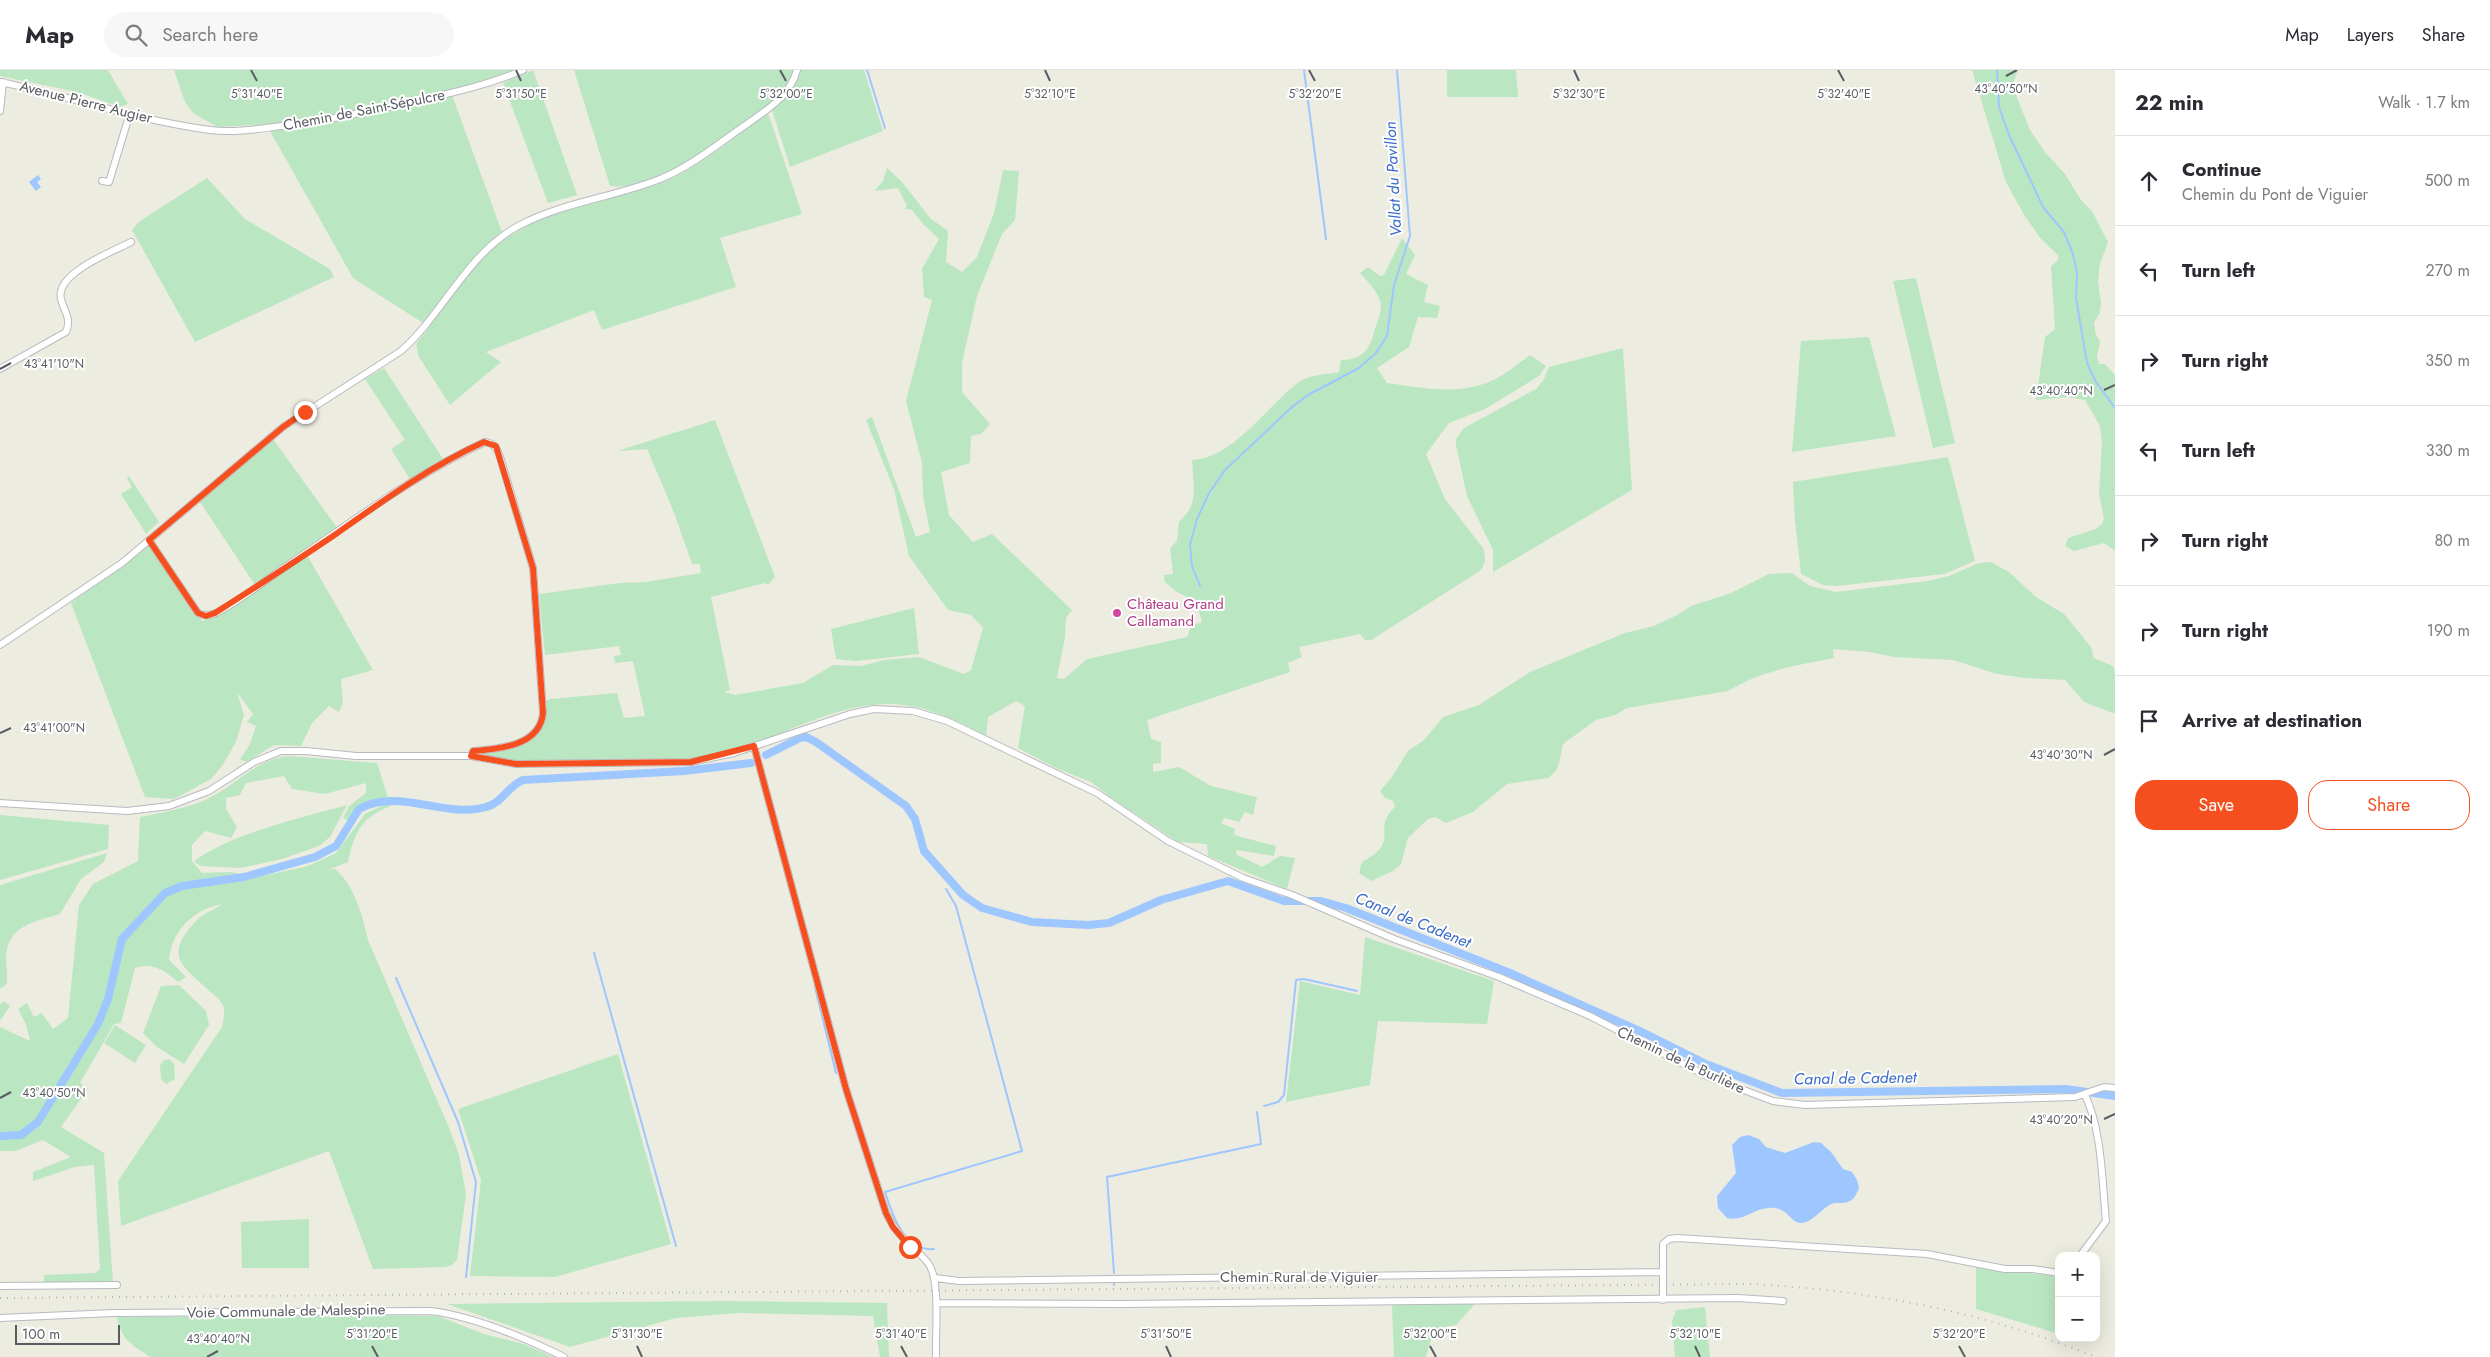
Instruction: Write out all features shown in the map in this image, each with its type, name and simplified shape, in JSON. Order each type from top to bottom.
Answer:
[{"type":"street","name":"Chemin de Saint-Sépulcre","points":[[172,123],[211,130],[232,130],[308,123],[471,88],[523,70]]},
{"type":"street","points":[[0,645],[95,583],[283,427],[401,351],[416,337],[473,264],[504,235],[548,212],[640,186],[677,171],[776,104],[793,83],[797,70]]},
{"type":"street","name":"Avenue Pierre Augier","points":[[2,82],[52,92],[172,123]]},
{"type":"street","points":[[0,111],[2,82]]},
{"type":"street","points":[[102,180],[109,182],[130,113]]},
{"type":"street","points":[[0,369],[66,332],[69,318],[60,292],[66,279],[131,242]]},
{"type":"street","points":[[0,803],[127,810],[169,806],[209,791],[254,762],[281,751],[364,757],[471,756],[473,751],[502,749],[530,736],[540,726],[543,713],[533,568],[500,456],[496,446],[490,442],[484,442],[435,467],[386,497],[242,596],[215,613],[206,616],[198,613],[149,540]]},
{"type":"street","name":"Chemin de la Burlière","points":[[471,756],[516,764],[691,762],[754,746],[817,723],[866,711],[892,709],[929,714],[1097,793],[1184,850],[1243,878],[1298,898],[1394,939],[1518,985],[1590,1016],[1710,1077],[1773,1101],[1805,1105],[2056,1098],[2087,1094],[2104,1087],[2115,1088]]},
{"type":"street","points":[[754,746],[846,1089],[886,1213],[893,1227],[902,1238],[928,1263],[935,1278],[937,1303],[936,1357]]},
{"type":"street","points":[[2083,1252],[2106,1221],[2095,1126],[2087,1094]]},
{"type":"street","points":[[1663,1300],[1663,1244],[1669,1239],[1677,1238],[1927,1254],[2006,1268],[2055,1272]]},
{"type":"street","name":"Chemin Rural de Viguier","points":[[935,1278],[959,1281],[1663,1272]]},
{"type":"street","points":[[0,1286],[117,1285]]},
{"type":"street","points":[[937,1303],[1122,1304],[1738,1298],[1783,1301]]},
{"type":"street","name":"Voie Communale de Malespine","points":[[0,1318],[112,1313],[431,1311],[451,1313],[536,1344],[564,1357]]},
{"type":"green space","points":[[0,70],[108,70],[128,104],[120,107],[77,92],[0,76]]},
{"type":"green space","points":[[174,70],[516,70],[467,86],[347,113],[270,124],[218,127],[194,114],[185,102]]},
{"type":"green space","points":[[533,70],[577,195],[548,203],[503,83]]},
{"type":"green space","points":[[574,70],[794,70],[787,86],[778,97],[698,155],[652,179],[630,185],[610,186]]},
{"type":"green space","points":[[800,70],[864,70],[883,131],[790,167],[772,110],[789,92]]},
{"type":"green space","points":[[1447,70],[1516,70],[1518,97],[1447,97]]},
{"type":"green space","points":[[1972,70],[2018,70],[2014,81],[2015,93],[2030,130],[2045,152],[2065,174],[2081,200],[2092,211],[2108,242],[2100,264],[2098,281],[2101,303],[2100,312],[2094,323],[2096,335],[2100,341],[2097,357],[2099,364],[2105,364],[2115,375],[2115,551],[2104,543],[2074,551],[2065,546],[2068,538],[2096,529],[2102,524],[2104,518],[2099,494],[2102,442],[2100,426],[2085,400],[2067,397],[2036,400],[2045,337],[2055,329],[2051,266],[2058,260],[2058,255],[2041,239],[2024,215],[2006,182]]},
{"type":"green space","points":[[452,95],[502,232],[484,247],[423,323],[353,278],[270,131],[327,123]]},
{"type":"green space","points":[[768,113],[802,214],[720,238],[736,287],[602,330],[594,310],[486,352],[501,362],[450,405],[419,357],[416,344],[463,281],[484,257],[514,234],[555,214],[642,189],[677,176],[703,160]]},
{"type":"green space","points":[[887,168],[902,182],[931,219],[948,231],[946,262],[962,272],[977,257],[994,213],[1003,170],[1019,171],[1015,220],[1002,234],[977,296],[962,363],[962,392],[990,424],[981,434],[971,436],[970,463],[941,472],[949,515],[973,542],[992,534],[1072,610],[1066,618],[1065,637],[1057,678],[1064,679],[1087,659],[1187,637],[1192,624],[1202,623],[1197,602],[1175,591],[1165,582],[1164,575],[1173,574],[1170,548],[1177,541],[1179,522],[1186,515],[1193,501],[1192,460],[1208,457],[1223,450],[1237,440],[1302,380],[1339,372],[1341,360],[1356,358],[1366,351],[1372,340],[1381,306],[1376,292],[1360,273],[1368,267],[1380,276],[1384,275],[1402,238],[1415,255],[1406,274],[1428,285],[1424,302],[1440,306],[1437,318],[1418,317],[1409,347],[1377,368],[1387,383],[1434,389],[1469,388],[1494,380],[1530,355],[1546,366],[1539,376],[1485,409],[1449,423],[1426,454],[1445,499],[1483,548],[1485,560],[1480,571],[1371,640],[1365,640],[1360,634],[1299,647],[1302,657],[1288,663],[1290,672],[1147,720],[1151,739],[1161,742],[1161,763],[1153,764],[1153,772],[1179,767],[1211,786],[1257,797],[1253,815],[1245,812],[1239,822],[1225,818],[1221,823],[1235,829],[1234,835],[1276,846],[1274,856],[1237,850],[1236,854],[1262,867],[1280,856],[1295,858],[1287,889],[1208,856],[1207,844],[1178,842],[1091,782],[1058,769],[1018,748],[1025,706],[1016,701],[988,717],[986,735],[952,719],[929,711],[893,704],[856,707],[744,746],[691,758],[536,763],[497,759],[479,754],[516,746],[527,742],[535,736],[541,728],[545,716],[545,701],[550,699],[617,693],[624,718],[645,716],[633,661],[615,663],[614,656],[621,655],[619,646],[545,655],[539,594],[620,583],[646,582],[701,573],[700,564],[692,564],[673,510],[647,449],[617,451],[715,420],[775,577],[768,585],[765,583],[711,597],[730,690],[724,692],[735,695],[803,683],[833,665],[861,666],[884,660],[919,657],[964,674],[971,670],[983,628],[971,615],[948,610],[909,556],[894,489],[866,420],[872,417],[916,537],[930,532],[923,496],[922,463],[906,401],[932,300],[924,297],[922,269],[939,239],[912,210],[905,209],[907,206],[898,188],[874,191],[883,181]]},
{"type":"green space","points":[[207,178],[245,219],[330,269],[334,277],[195,342],[132,230],[140,221]]},
{"type":"green space","points":[[1916,278],[1955,443],[1933,448],[1893,281]]},
{"type":"green space","points":[[1869,337],[1896,436],[1792,452],[1801,341]]},
{"type":"green space","points":[[1623,348],[1632,490],[1493,572],[1493,550],[1467,496],[1456,439],[1464,428],[1536,389],[1543,381],[1549,367]]},
{"type":"green space","points":[[384,368],[443,459],[410,479],[391,449],[405,440],[365,379]]},
{"type":"green space","points":[[273,439],[338,529],[255,585],[200,502]]},
{"type":"green space","points":[[1948,457],[1975,561],[1944,574],[1837,586],[1823,585],[1801,574],[1793,482]]},
{"type":"green space","points":[[129,476],[159,522],[146,534],[121,494],[132,487],[127,478]]},
{"type":"green space","points":[[146,546],[151,548],[202,621],[216,615],[307,555],[373,670],[341,679],[343,703],[339,712],[329,706],[312,723],[301,746],[274,745],[246,762],[240,759],[250,744],[256,726],[247,722],[253,714],[237,692],[244,715],[236,742],[222,766],[211,779],[174,799],[145,797],[71,603]]},
{"type":"green space","points":[[1991,562],[2009,572],[2036,597],[2064,614],[2091,647],[2094,658],[2113,666],[2115,670],[2115,714],[2084,702],[2065,680],[2025,678],[1997,674],[1953,660],[1894,657],[1870,652],[1833,649],[1834,658],[1793,666],[1753,678],[1728,691],[1627,708],[1615,715],[1596,720],[1563,744],[1556,771],[1548,778],[1507,784],[1473,812],[1446,823],[1435,817],[1428,819],[1408,838],[1401,864],[1393,871],[1371,881],[1359,873],[1362,862],[1381,847],[1386,819],[1395,807],[1393,801],[1385,798],[1380,791],[1392,777],[1408,751],[1424,740],[1443,717],[1479,705],[1530,672],[1625,633],[1654,626],[1691,606],[1731,593],[1769,574],[1792,573],[1810,586],[1836,592],[1927,581],[1949,576],[1979,563]]},
{"type":"green space","points":[[914,608],[919,654],[856,661],[836,659],[831,629]]},
{"type":"green space","points":[[289,756],[377,763],[388,798],[365,804],[347,820],[343,818],[349,806],[366,793],[366,783],[325,794],[292,789],[284,776],[246,783],[240,795],[226,798],[226,809],[237,827],[231,838],[205,831],[192,845],[192,861],[202,873],[232,872],[253,878],[308,866],[336,853],[365,814],[388,803],[391,806],[372,816],[360,827],[353,842],[348,862],[328,870],[335,869],[342,875],[352,892],[360,911],[368,940],[459,1155],[466,1194],[457,1260],[452,1265],[445,1267],[373,1269],[329,1151],[121,1226],[118,1181],[222,1027],[224,1008],[222,1003],[185,968],[178,952],[186,933],[196,921],[222,904],[193,916],[174,939],[169,960],[186,977],[178,982],[158,968],[141,966],[135,968],[121,1023],[114,1024],[80,1083],[88,1089],[61,1127],[104,1153],[113,1283],[44,1284],[44,1275],[95,1273],[100,1269],[94,1165],[75,1167],[33,1181],[33,1172],[71,1157],[43,1140],[16,1151],[0,1151],[0,1027],[30,1041],[26,1024],[18,1009],[27,1003],[34,1017],[42,1013],[53,1029],[68,1018],[79,905],[93,884],[138,861],[140,817],[174,810],[207,799],[256,767],[277,758]]},
{"type":"green space","points":[[347,805],[330,837],[319,846],[282,859],[241,868],[200,866],[194,861],[228,842],[248,834]]},
{"type":"green space","points":[[0,815],[109,825],[108,849],[0,880]]},
{"type":"green space","points":[[107,853],[104,862],[81,879],[60,914],[31,923],[16,933],[7,949],[7,984],[0,989],[0,885]]},
{"type":"green space","points":[[1365,937],[1494,981],[1487,1024],[1378,1021],[1370,1085],[1286,1102],[1300,981],[1360,995]]},
{"type":"green space","points":[[179,985],[206,1011],[209,1025],[184,1064],[157,1047],[143,1033],[161,986]]},
{"type":"green space","points":[[4,1001],[10,1006],[0,1021],[0,1005]]},
{"type":"green space","points":[[115,1025],[146,1045],[135,1063],[104,1043]]},
{"type":"green space","points":[[618,1054],[671,1244],[555,1277],[470,1276],[481,1180],[458,1109]]},
{"type":"green space","points":[[170,1059],[174,1064],[175,1079],[166,1084],[161,1079],[160,1065],[164,1060]]},
{"type":"green space","points":[[309,1219],[309,1268],[242,1268],[241,1222]]},
{"type":"green space","points":[[1976,1266],[2055,1276],[2055,1333],[1976,1309]]},
{"type":"green space","points":[[724,1301],[887,1303],[889,1357],[880,1357],[873,1316],[739,1313],[676,1318],[570,1347],[447,1304]]},
{"type":"green space","points":[[1392,1304],[1475,1304],[1456,1325],[1434,1329],[1426,1357],[1394,1357]]},
{"type":"green space","points":[[1705,1307],[1710,1357],[1675,1357],[1672,1321],[1676,1310]]},
{"type":"green space","points":[[438,1316],[484,1334],[524,1344],[553,1357],[150,1357],[128,1341],[122,1332],[117,1317]]},
{"type":"water","points":[[38,175],[41,179],[37,182],[41,187],[36,191],[29,182]]},
{"type":"water","points":[[1748,1135],[1759,1139],[1766,1147],[1785,1153],[1814,1142],[1821,1143],[1831,1152],[1843,1169],[1852,1172],[1859,1188],[1857,1194],[1850,1201],[1827,1206],[1810,1220],[1802,1223],[1775,1208],[1763,1209],[1743,1217],[1727,1218],[1718,1208],[1717,1196],[1736,1173],[1732,1145],[1740,1137]]},
{"type":"waterway","points":[[867,70],[885,128]]},
{"type":"waterway","points":[[1304,70],[1326,239]]},
{"type":"waterway","name":"Vallat du Pavillon","points":[[1200,586],[1192,566],[1190,545],[1197,519],[1209,493],[1225,470],[1292,407],[1308,395],[1359,368],[1376,353],[1387,336],[1394,285],[1410,236],[1397,70]]},
{"type":"waterway","points":[[1997,70],[1999,107],[2009,135],[2043,207],[2064,232],[2073,254],[2077,272],[2076,298],[2087,363],[2096,382],[2115,408]]},
{"type":"waterway","name":"Canal de Cadenet","points":[[766,755],[800,738],[806,737],[816,742],[906,806],[915,819],[924,851],[963,895],[982,908],[1032,922],[1088,925],[1109,923],[1161,900],[1228,881],[1284,901],[1321,901],[1346,908],[1510,973],[1644,1033],[1706,1064],[1782,1093],[2066,1089],[2115,1096]]},
{"type":"waterway","name":"Canal de Cadenet","points":[[0,1136],[21,1135],[38,1122],[98,1024],[108,999],[122,939],[165,893],[182,886],[244,877],[315,857],[336,846],[359,809],[375,803],[390,801],[406,802],[470,810],[492,805],[513,786],[523,780],[684,771],[751,763]]},
{"type":"waterway","points":[[934,1249],[924,1248],[907,1238],[891,1211],[885,1192],[1022,1151],[956,906],[946,889]]},
{"type":"waterway","points":[[594,953],[676,1246]]},
{"type":"waterway","points":[[396,978],[458,1122],[476,1182],[466,1277]]},
{"type":"waterway","points":[[1264,1106],[1278,1102],[1284,1095],[1296,980],[1304,979],[1357,991]]},
{"type":"waterway","points":[[815,987],[836,1073]]},
{"type":"waterway","points":[[1114,1273],[1107,1177],[1261,1144],[1257,1112]]},
{"type":"railway","points":[[0,1298],[1750,1284],[1839,1292],[1926,1306],[2012,1327],[2096,1357]]},
{"type":"place","name":"Château Grand Callamand","points":[[1117,613]]},
{"type":"route","points":[[305,412],[283,427],[149,540],[198,613],[206,616],[215,613],[335,534],[386,497],[454,456],[484,442],[490,442],[496,446],[533,568],[542,673],[543,713],[540,726],[536,732],[520,742],[502,749],[473,751],[471,756],[516,764],[565,765],[691,762],[734,753],[754,746],[790,873],[846,1089],[886,1213],[893,1227],[910,1247]]}]
